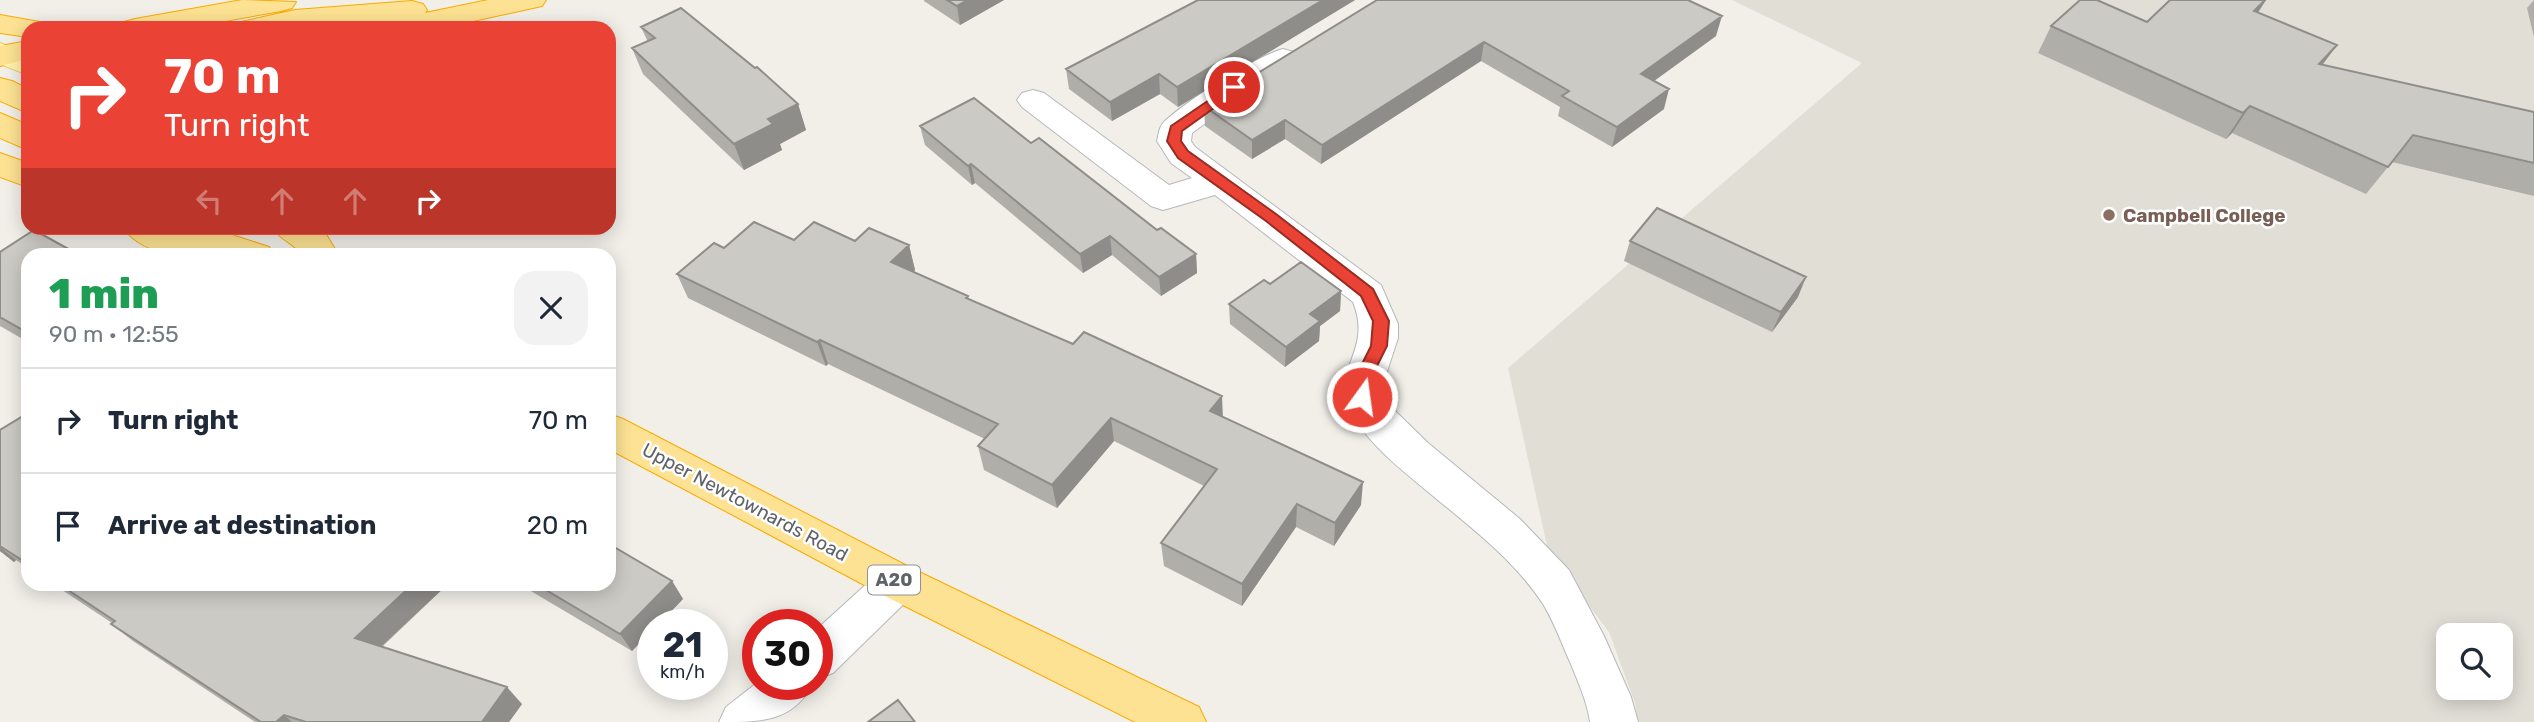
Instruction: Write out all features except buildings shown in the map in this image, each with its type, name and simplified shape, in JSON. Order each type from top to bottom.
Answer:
[{"type":"highway","points":[[176,21],[292,0]]},
{"type":"highway","points":[[405,19],[463,0]]},
{"type":"highway","points":[[285,21],[405,19],[531,0]]},
{"type":"highway","points":[[12,75],[21,50]]},
{"type":"highway","points":[[0,124],[21,135]]},
{"type":"highway","points":[[0,164],[21,173]]},
{"type":"highway","points":[[156,235],[183,248]]},
{"type":"highway","points":[[205,235],[222,244],[246,245]]},
{"type":"highway","points":[[303,235],[312,240],[316,248]]},
{"type":"highway","name":"Upper Newtownards Road","points":[[616,434],[898,582],[1182,722]]},
{"type":"street","points":[[1318,38],[1234,87],[1176,129],[1174,141],[1183,155],[1367,292],[1381,321],[1379,346],[1362,380],[1362,397],[1370,411],[1422,465],[1488,518],[1546,574],[1567,606],[1582,637],[1612,707],[1614,722]]},
{"type":"street","points":[[1033,100],[1163,198],[1220,182]]},
{"type":"street","points":[[833,644],[898,582]]},
{"type":"street","points":[[743,722],[770,700]]},
{"type":"shaded area","name":"Campbell College","points":[[1732,0],[2534,0],[2534,722],[1637,722],[1635,703],[1609,632],[1580,594],[1551,564],[1508,368],[1862,63]]},
{"type":"place","name":"Campbell College","points":[[2109,215]]},
{"type":"route","points":[[1234,87],[1176,129],[1174,141],[1183,155],[1367,292],[1381,321],[1379,346],[1362,380],[1362,397]]}]
